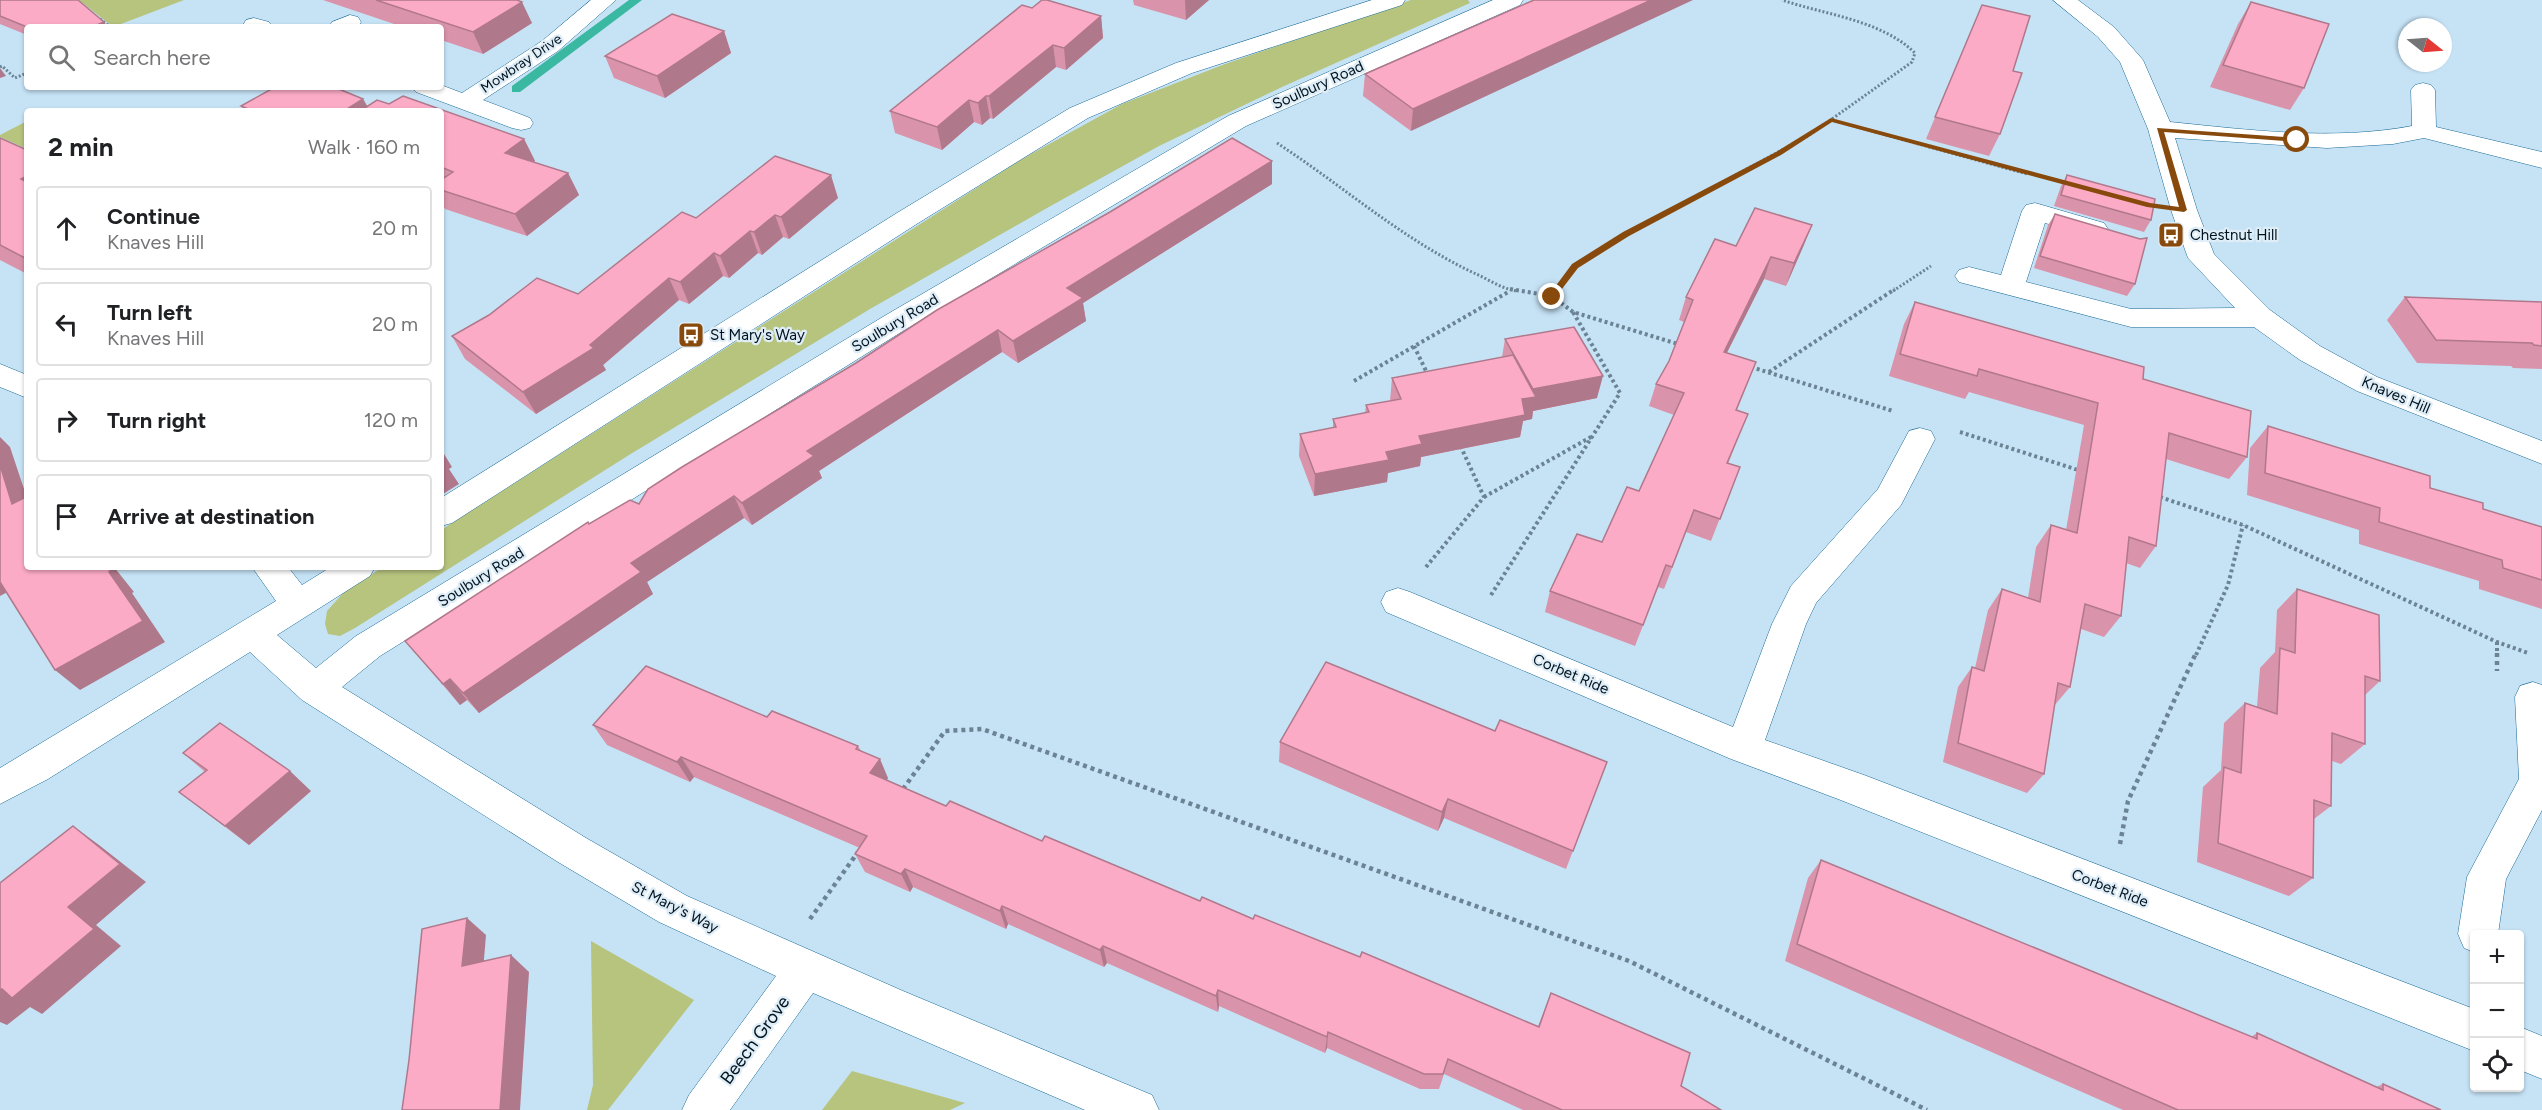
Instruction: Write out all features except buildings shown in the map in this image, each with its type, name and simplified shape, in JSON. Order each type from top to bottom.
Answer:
[{"type":"street","name":"Mowbray Drive","points":[[464,102],[550,46],[604,0]]},
{"type":"street","points":[[444,512],[896,225],[1079,113],[1184,68],[1394,0]]},
{"type":"street","name":"Knaves Hill","points":[[2064,0],[2106,32],[2131,60],[2160,129],[2184,210],[2202,258],[2260,317],[2310,353],[2367,384],[2542,453]]},
{"type":"street","name":"Soulbury Road","points":[[315,688],[369,646],[855,347],[1237,121],[1502,2]]},
{"type":"street","name":"Mowbray Drive","points":[[432,90],[521,123]]},
{"type":"street","points":[[2423,90],[2424,131]]},
{"type":"street","points":[[2160,129],[2297,140],[2397,138],[2424,131],[2538,157],[2542,160]]},
{"type":"street","points":[[2011,287],[2035,211],[2123,237]]},
{"type":"street","points":[[1969,276],[2131,318],[2260,317]]},
{"type":"street","points":[[0,374],[24,386]]},
{"type":"street","points":[[1744,748],[1789,624],[1803,595],[1890,497],[1920,439]]},
{"type":"street","points":[[271,570],[298,605]]},
{"type":"street","points":[[0,787],[45,762],[353,570]]},
{"type":"street","name":"Corbet Ride","points":[[1398,602],[1744,748],[2470,1028]]},
{"type":"street","name":"St Mary's Way","points":[[253,634],[315,688],[606,870],[673,909],[794,964],[1137,1110]]},
{"type":"street","points":[[2479,930],[2487,877],[2538,780],[2533,697]]},
{"type":"street","name":"Beech Grove","points":[[704,1110],[794,964]]},
{"type":"street","points":[[2524,1050],[2542,1058]]},
{"type":"path","points":[[1552,297],[1575,266],[1626,234],[1778,153],[1831,120],[1912,62],[1915,53],[1908,43],[1891,34],[1782,0]]},
{"type":"path","points":[[93,14],[106,24]]},
{"type":"path","points":[[0,67],[2,66],[15,78],[24,74]]},
{"type":"path","points":[[1831,120],[2030,175]]},
{"type":"path","points":[[1237,121],[1246,129],[1274,141],[1311,165],[1393,226],[1443,258],[1511,290],[1552,297],[1573,312],[1682,345]]},
{"type":"path","points":[[2016,181],[2020,172]]},
{"type":"path","points":[[1769,372],[1931,265]]},
{"type":"path","points":[[1354,381],[1511,290]]},
{"type":"path","points":[[1468,631],[1620,393],[1573,312]]},
{"type":"path","points":[[1414,346],[1429,378]]},
{"type":"path","points":[[1747,365],[1895,412]]},
{"type":"path","points":[[1959,432],[2088,473]]},
{"type":"path","points":[[1398,602],[1484,497],[1593,436]]},
{"type":"path","points":[[1459,443],[1484,497]]},
{"type":"path","points":[[2154,496],[2243,525],[2497,642],[2531,654]]},
{"type":"path","points":[[2113,889],[2128,801],[2228,585],[2243,525]]},
{"type":"path","points":[[898,797],[945,731],[982,729],[1629,961],[1927,1110]]},
{"type":"path","points":[[794,964],[864,844]]},
{"type":"green space","points":[[79,0],[184,0],[121,24],[109,24]]},
{"type":"green space","points":[[1411,0],[1468,0],[1470,3],[1282,87],[1159,146],[870,309],[629,455],[355,628],[340,636],[328,634],[325,624],[327,611],[344,592],[378,570],[444,570],[444,528],[1022,159],[1122,104],[1225,64]]},
{"type":"green space","points":[[24,123],[24,148],[0,137]]},
{"type":"green space","points":[[591,941],[694,1000],[608,1110],[587,1110],[593,1085]]},
{"type":"green space","points":[[852,1071],[965,1103],[950,1110],[822,1110]]},
{"type":"waterway","points":[[516,89],[636,0]]},
{"type":"place","name":"Chestnut Hill","points":[[2171,235]]},
{"type":"place","name":"St Mary's Way","points":[[691,335]]},
{"type":"route","points":[[1552,297],[1575,266],[1626,234],[1778,153],[1831,120],[2150,206],[2184,210],[2160,129],[2297,140]]}]
